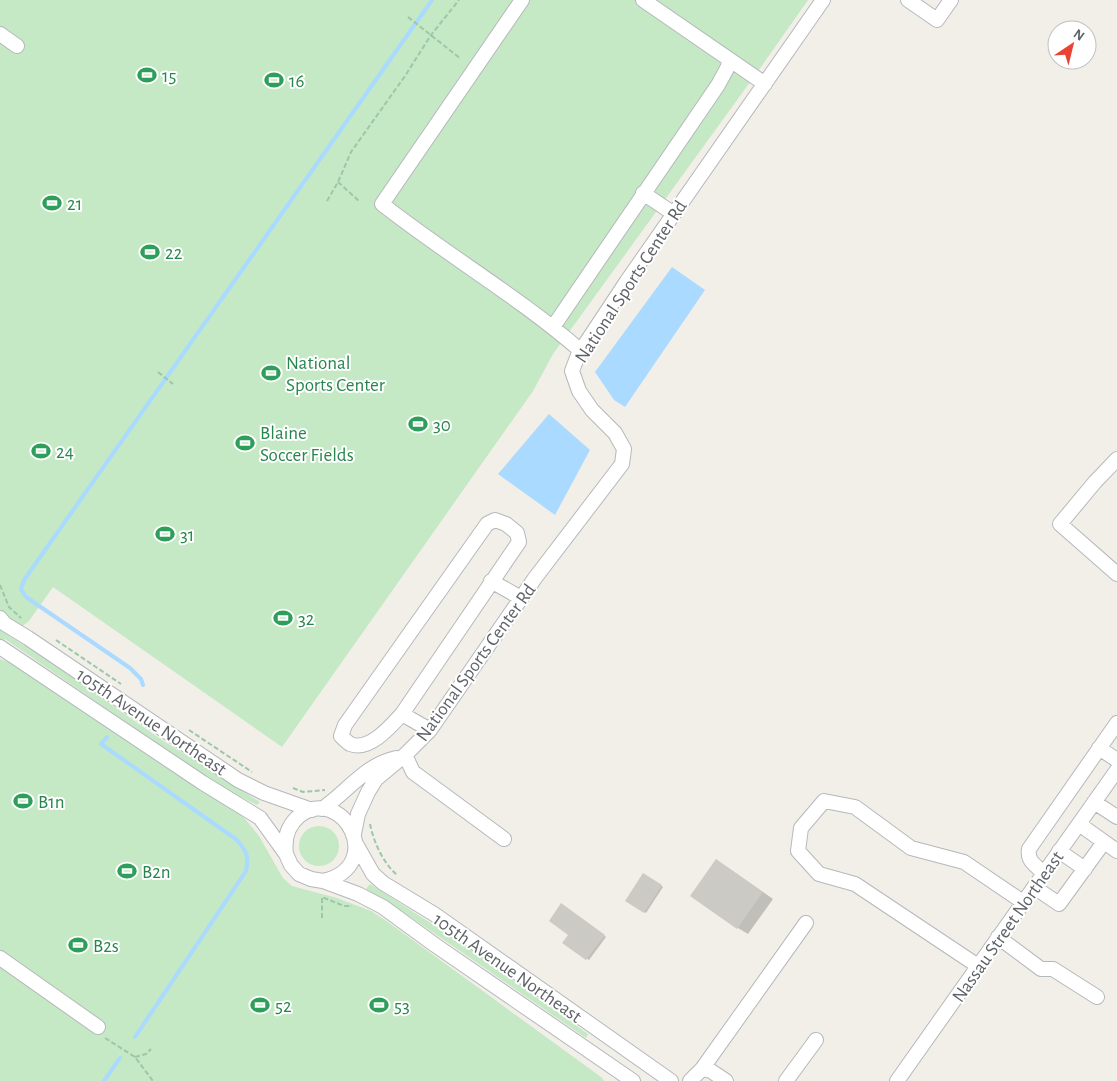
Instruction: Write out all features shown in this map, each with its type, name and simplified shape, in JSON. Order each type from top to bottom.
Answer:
[{"type":"street","points":[[522,0],[382,204],[553,327],[581,351]]},
{"type":"street","points":[[643,0],[765,84]]},
{"type":"street","name":"National Sports Center Rd","points":[[355,840],[358,814],[376,779],[406,756],[430,730],[521,598],[622,464],[624,449],[614,433],[592,410],[579,391],[572,371],[581,351],[627,281],[823,0]]},
{"type":"street","points":[[908,0],[937,20],[951,0]]},
{"type":"street","points":[[0,34],[17,46]]},
{"type":"street","points":[[553,327],[718,85],[731,61]]},
{"type":"street","points":[[644,193],[674,214]]},
{"type":"street","points":[[1117,459],[1060,524],[1117,574]]},
{"type":"street","points":[[495,520],[506,524],[517,533],[519,542],[402,714],[383,735],[361,745],[349,744],[341,736],[345,725],[487,524],[495,520]]},
{"type":"street","points":[[491,581],[521,598]]},
{"type":"street","name":"105th Avenue Northeast","points":[[0,618],[12,629],[238,780],[264,793],[317,810],[338,814],[345,820],[373,874],[383,883],[434,914],[671,1081]]},
{"type":"street","name":"105th Avenue Northeast","points":[[0,647],[203,783],[260,818],[299,874],[311,879],[323,880],[358,894],[382,907],[615,1076],[633,1081]]},
{"type":"street","points":[[402,714],[430,730]]},
{"type":"street","points":[[1044,873],[1030,861],[1028,856],[1029,849],[1117,723]]},
{"type":"street","points":[[1099,748],[1117,760]]},
{"type":"street","points":[[286,854],[284,842],[290,827],[301,815],[317,810],[368,772],[389,759],[406,756],[413,772],[504,839]]},
{"type":"street","name":"Nassau Street Northeast","points":[[900,1080],[1117,770]]},
{"type":"street","points":[[978,966],[855,884],[819,874],[798,851],[800,828],[824,801],[855,807],[911,848],[964,862],[1023,902]]},
{"type":"street","points":[[1094,802],[1117,817]]},
{"type":"street","points":[[1079,824],[1117,851]]},
{"type":"street","points":[[323,880],[343,873],[350,865],[354,855],[355,840]]},
{"type":"street","points":[[1034,887],[1060,904],[1104,842]]},
{"type":"street","points":[[1059,852],[1084,869]]},
{"type":"street","points":[[690,1081],[702,1069],[806,923]]},
{"type":"street","points":[[998,938],[1041,969],[1053,969],[1097,997]]},
{"type":"street","points":[[0,958],[100,1032]]},
{"type":"street","points":[[786,1081],[816,1040]]},
{"type":"street","points":[[702,1069],[711,1070],[726,1081]]},
{"type":"path","points":[[327,202],[351,152],[405,76],[431,35],[459,0]]},
{"type":"path","points":[[408,17],[461,59]]},
{"type":"path","points":[[338,182],[359,201]]},
{"type":"path","points":[[158,372],[174,384]]},
{"type":"path","points":[[0,585],[8,606],[27,622]]},
{"type":"path","points":[[54,639],[125,687]]},
{"type":"path","points":[[189,730],[253,772]]},
{"type":"path","points":[[287,787],[303,792],[322,792],[328,789]]},
{"type":"path","points":[[369,821],[372,836],[388,867],[403,879]]},
{"type":"path","points":[[322,898],[322,918]]},
{"type":"path","points":[[100,1032],[135,1057],[153,1081]]},
{"type":"path","points":[[135,1057],[146,1054],[151,1049]]},
{"type":"green space","name":"National Sports Center","points":[[0,0],[808,0],[553,354],[533,391],[282,747],[53,587],[29,621],[9,636],[43,657],[159,738],[260,802],[257,805],[237,795],[184,762],[5,639],[0,642]]},
{"type":"green space","points":[[0,659],[41,673],[203,783],[245,819],[259,836],[283,878],[292,886],[337,898],[371,911],[604,1081],[0,1081]]},
{"type":"green space","points":[[323,826],[330,829],[336,835],[339,846],[338,854],[330,863],[323,866],[315,866],[308,863],[300,854],[299,842],[302,835],[311,827]]},
{"type":"green space","points":[[370,884],[457,940],[588,1034],[586,1038],[402,911],[366,889]]},
{"type":"water","points":[[672,267],[705,290],[625,407],[614,400],[595,372]]},
{"type":"water","points":[[549,414],[590,450],[555,515],[498,474]]},
{"type":"building","points":[[716,859],[763,892],[737,929],[690,896]]},
{"type":"building","points":[[643,873],[662,885],[644,913],[625,901]]},
{"type":"building","points":[[561,903],[605,935],[586,960],[562,943],[568,935],[549,921]]},
{"type":"waterway","points":[[143,685],[141,679],[130,668],[26,597],[21,589],[24,580],[432,0]]},
{"type":"waterway","points":[[107,737],[101,744],[237,840],[245,851],[247,858],[246,871],[135,1037]]},
{"type":"waterway","points":[[104,1081],[120,1058]]},
{"type":"place","name":"15","points":[[147,75]]},
{"type":"place","name":"16","points":[[274,80]]},
{"type":"place","name":"21","points":[[52,203]]},
{"type":"place","name":"22","points":[[150,252]]},
{"type":"place","name":"National Sports Center","points":[[271,373]]},
{"type":"place","name":"30","points":[[418,424]]},
{"type":"place","name":"Blaine Soccer Fields","points":[[245,443]]},
{"type":"place","name":"24","points":[[41,451]]},
{"type":"place","name":"31","points":[[165,534]]},
{"type":"place","name":"32","points":[[283,618]]},
{"type":"place","name":"B1n","points":[[23,801]]},
{"type":"place","name":"B2n","points":[[127,871]]},
{"type":"place","name":"B2s","points":[[78,945]]},
{"type":"place","name":"52","points":[[260,1005]]},
{"type":"place","name":"53","points":[[379,1005]]}]
